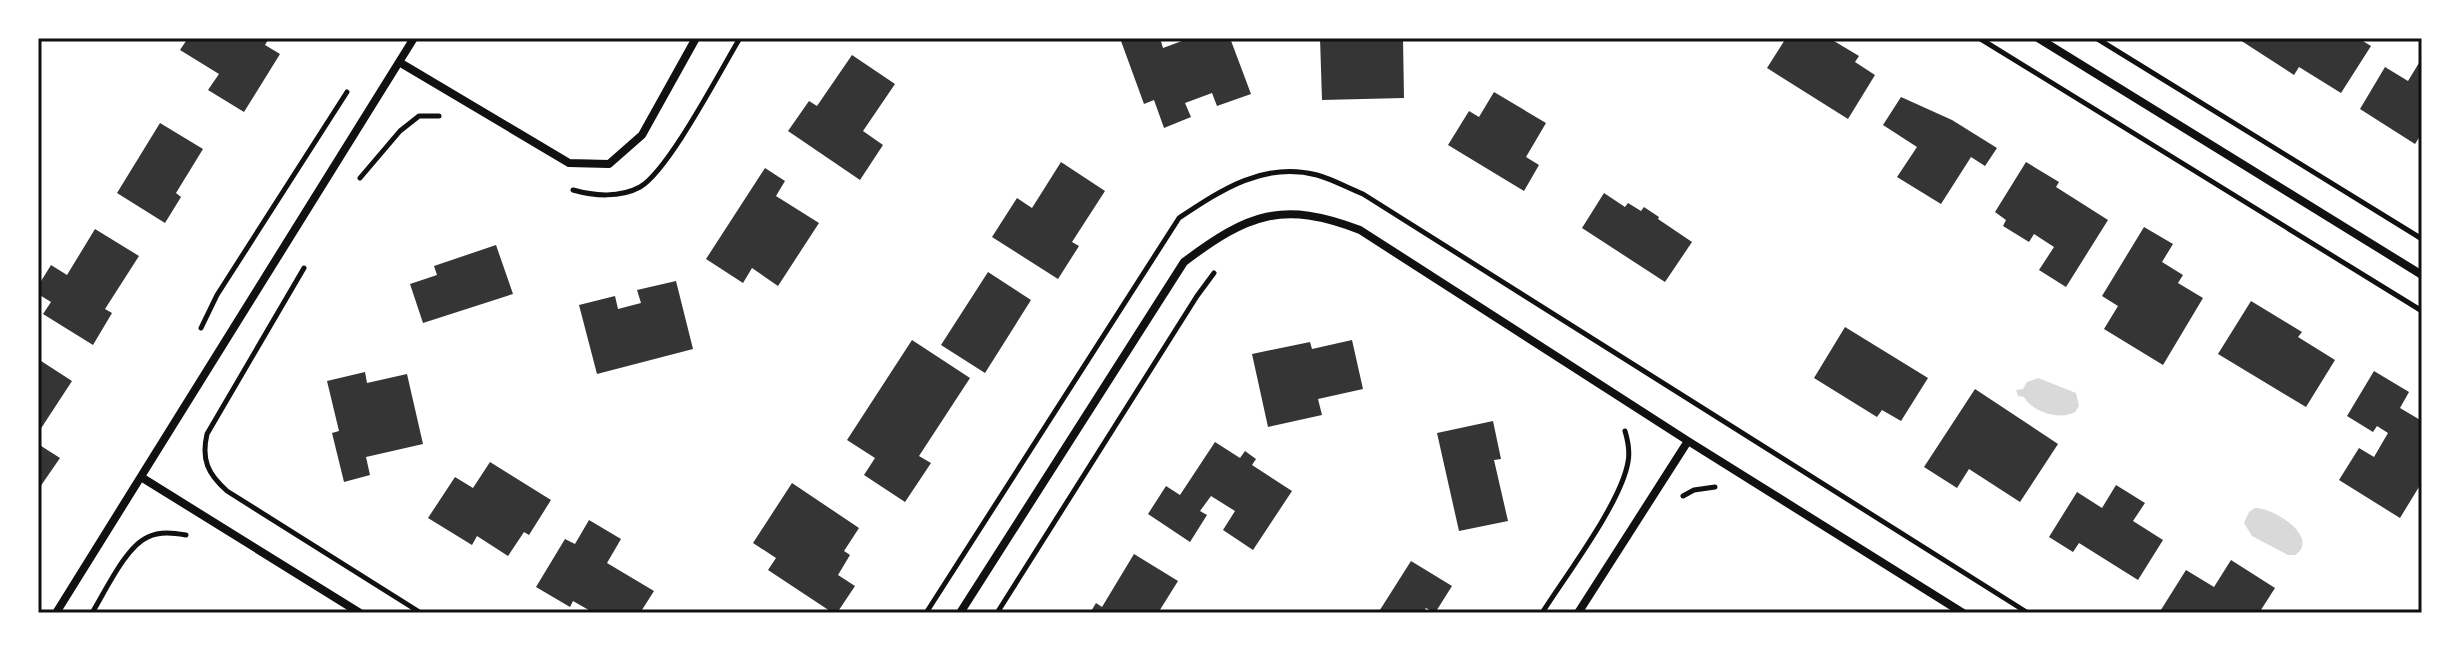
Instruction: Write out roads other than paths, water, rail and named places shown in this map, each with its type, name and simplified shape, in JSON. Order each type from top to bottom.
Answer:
[{"type":"street","points":[[56,613],[414,38]]},
{"type":"street","points":[[399,62],[569,163],[609,164],[642,135],[696,38]]},
{"type":"street","points":[[2038,38],[2422,275]]},
{"type":"street","points":[[960,613],[1184,262],[1242,223],[1287,213],[1309,215],[1360,230],[1963,613]]},
{"type":"street","points":[[1578,613],[1688,441]]},
{"type":"street","points":[[141,477],[360,613]]}]
